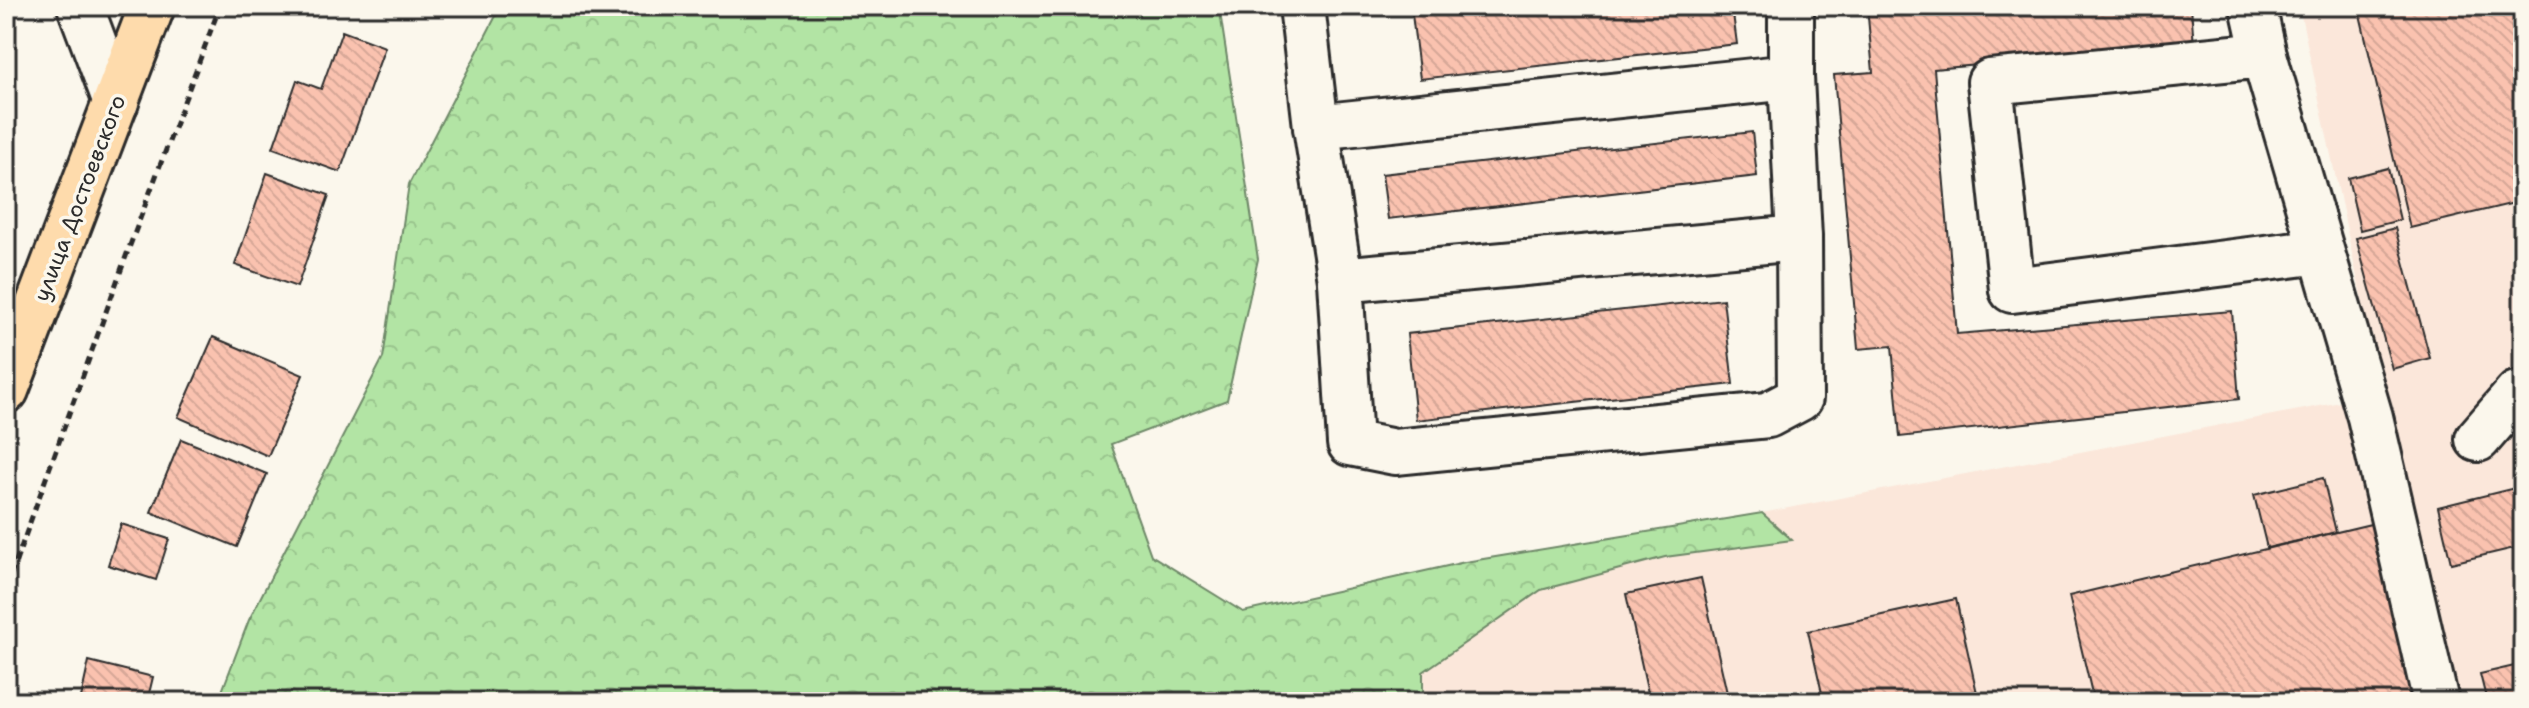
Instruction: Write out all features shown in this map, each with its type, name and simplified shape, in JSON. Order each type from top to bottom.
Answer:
[{"type":"main road","name":"улица Достоевского","points":[[6,390],[152,6]]},
{"type":"street","points":[[80,6],[116,102]]},
{"type":"street","points":[[1302,6],[1316,127],[1340,280],[1350,443],[1395,452],[1768,415],[1800,398],[1799,238],[1791,77],[1791,6]]},
{"type":"street","points":[[2253,6],[2264,55],[2370,417],[2436,702]]},
{"type":"street","points":[[2264,55],[1990,82],[2012,290],[2321,251]]},
{"type":"street","points":[[1316,127],[1791,77]]},
{"type":"street","points":[[1340,280],[1799,238]]},
{"type":"street","points":[[2478,439],[2517,394],[2523,393]]},
{"type":"path","points":[[6,589],[220,6]]},
{"type":"shaded area","points":[[2299,6],[2523,6],[2523,702],[1423,702],[1423,672],[1541,590],[1665,557],[1791,540],[1762,513],[2382,394]]},
{"type":"green space","points":[[501,6],[1219,6],[1258,259],[1227,400],[1111,444],[1151,555],[1243,612],[1465,562],[1762,513],[1792,540],[1665,557],[1541,590],[1423,672],[1423,702],[218,702],[249,620],[383,358],[409,184]]},
{"type":"building","points":[[1411,6],[1732,6],[1737,44],[1420,79]]},
{"type":"building","points":[[1867,6],[2191,6],[2194,46],[1934,69],[1957,334],[2232,311],[2239,399],[1900,437],[1892,346],[1858,349],[1834,75],[1873,72]]},
{"type":"building","points":[[2358,6],[2523,6],[2523,201],[2410,228]]},
{"type":"building","points":[[342,31],[385,47],[340,172],[273,148],[297,80],[321,89]]},
{"type":"building","points":[[1752,132],[1757,176],[1388,219],[1382,174]]},
{"type":"building","points":[[2388,168],[2400,220],[2360,230],[2348,178]]},
{"type":"building","points":[[267,173],[329,195],[297,287],[235,265]]},
{"type":"building","points":[[2395,228],[2430,358],[2392,369],[2356,238]]},
{"type":"building","points":[[1723,299],[1733,384],[1416,420],[1407,334]]},
{"type":"building","points":[[213,337],[303,375],[268,456],[178,417]]},
{"type":"building","points":[[181,439],[267,474],[237,547],[151,512]]},
{"type":"building","points":[[2323,478],[2336,532],[2267,548],[2254,495]]},
{"type":"building","points":[[2523,486],[2523,546],[2451,563],[2438,507]]},
{"type":"building","points":[[2379,522],[2422,702],[2094,702],[2069,596]]},
{"type":"building","points":[[121,524],[169,539],[156,580],[108,565]]},
{"type":"building","points":[[1701,578],[1729,702],[1650,702],[1626,594]]},
{"type":"building","points":[[1956,599],[1979,702],[1824,702],[1808,631]]},
{"type":"building","points":[[89,661],[153,677],[147,702],[80,702]]},
{"type":"building","points":[[2523,664],[2523,702],[2487,702],[2480,674]]}]
